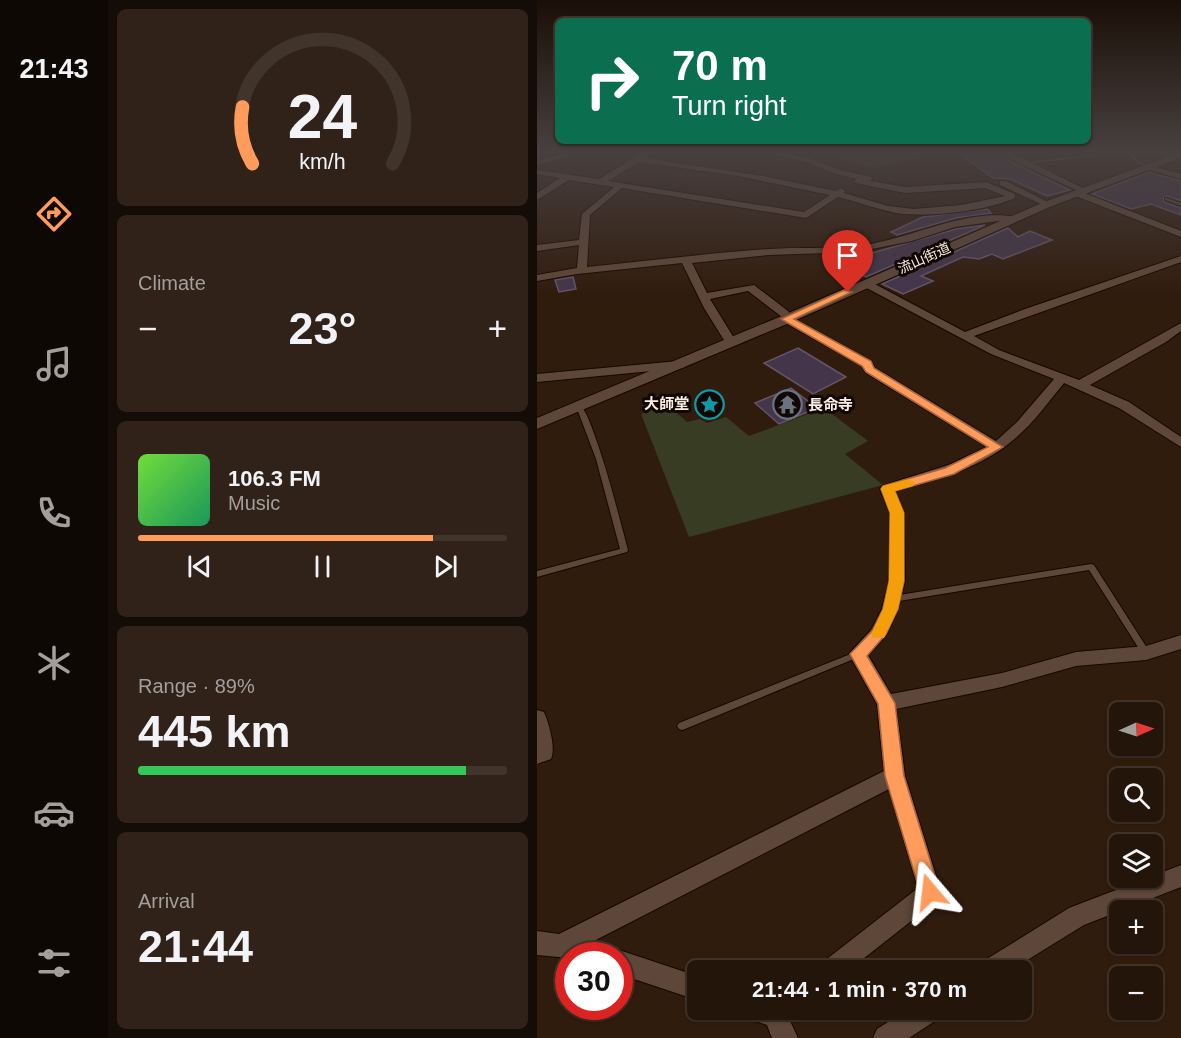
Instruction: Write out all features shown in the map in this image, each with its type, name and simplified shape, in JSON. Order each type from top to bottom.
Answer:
[{"type":"street","points":[[582,271],[586,214],[606,197]]},
{"type":"street","points":[[693,197],[806,215],[833,197]]},
{"type":"street","points":[[850,197],[896,210],[916,212],[996,202],[1010,197]]},
{"type":"street","points":[[1035,197],[1049,204]]},
{"type":"street","name":"流山街道","points":[[537,424],[787,319],[1064,197]]},
{"type":"street","points":[[1094,197],[1181,234]]},
{"type":"street","points":[[537,278],[582,271],[768,252],[857,249],[909,239],[954,225],[998,218],[1013,219]]},
{"type":"street","points":[[537,248],[583,242]]},
{"type":"street","points":[[964,336],[1029,311],[1181,259]]},
{"type":"street","points":[[686,261],[703,297],[731,342]]},
{"type":"street","points":[[867,284],[995,352],[1080,385],[1123,405],[1181,443]]},
{"type":"street","points":[[703,297],[750,287],[765,302],[775,305],[787,319],[867,364],[870,370],[997,447]]},
{"type":"street","points":[[1080,385],[1162,340],[1181,326]]},
{"type":"street","points":[[537,378],[679,364]]},
{"type":"street","points":[[844,960],[930,892],[895,776],[886,703],[858,654],[879,634],[893,599],[897,581],[897,513],[887,489],[950,471],[997,447],[1035,411],[1062,378]]},
{"type":"street","points":[[886,703],[1002,680],[1076,659],[1146,653],[1181,642]]},
{"type":"street","points":[[537,718],[544,753],[537,756]]},
{"type":"street","points":[[548,945],[895,776]]},
{"type":"street","points":[[1006,960],[1077,916],[1181,876]]},
{"type":"street","points":[[633,967],[687,985]]},
{"type":"street","points":[[886,1038],[914,1020]]},
{"type":"lane","points":[[1167,200],[1181,205]]},
{"type":"lane","points":[[537,574],[624,550],[601,460],[579,406]]},
{"type":"lane","points":[[893,599],[1091,567],[1146,653]]},
{"type":"lane","points":[[682,726],[858,654]]},
{"type":"green space","points":[[665,403],[687,422],[700,419],[707,423],[726,417],[749,436],[824,408],[868,441],[845,454],[883,485],[689,537],[641,414]]},
{"type":"building","points":[[1101,197],[1164,197],[1164,202],[1181,208],[1181,215],[1151,204],[1131,209]]},
{"type":"building","points":[[987,209],[991,213],[956,218],[897,235],[891,232],[923,217]]},
{"type":"building","points":[[985,225],[866,277],[853,270],[867,265],[858,257],[956,229]]},
{"type":"building","points":[[1008,228],[1018,237],[1030,231],[1052,240],[1003,259],[992,254],[979,259],[963,257],[921,276],[933,281],[903,294],[882,284]]},
{"type":"building","points":[[573,277],[576,289],[559,292],[555,280]]},
{"type":"building","points":[[798,348],[846,377],[813,394],[764,363]]},
{"type":"building","points":[[791,388],[817,408],[779,424],[755,403]]},
{"type":"slow traffic","points":[[878,634],[890,609],[897,581],[897,513],[887,489],[909,483]]},
{"type":"place","name":"大師堂","points":[[710,404]]},
{"type":"place","name":"長命寺","points":[[787,405]]},
{"type":"route","points":[[848,292],[786,319],[867,364],[870,370],[997,447],[950,471],[887,489],[897,513],[897,581],[890,609],[879,634],[858,654],[886,703],[895,776],[930,892]]}]
